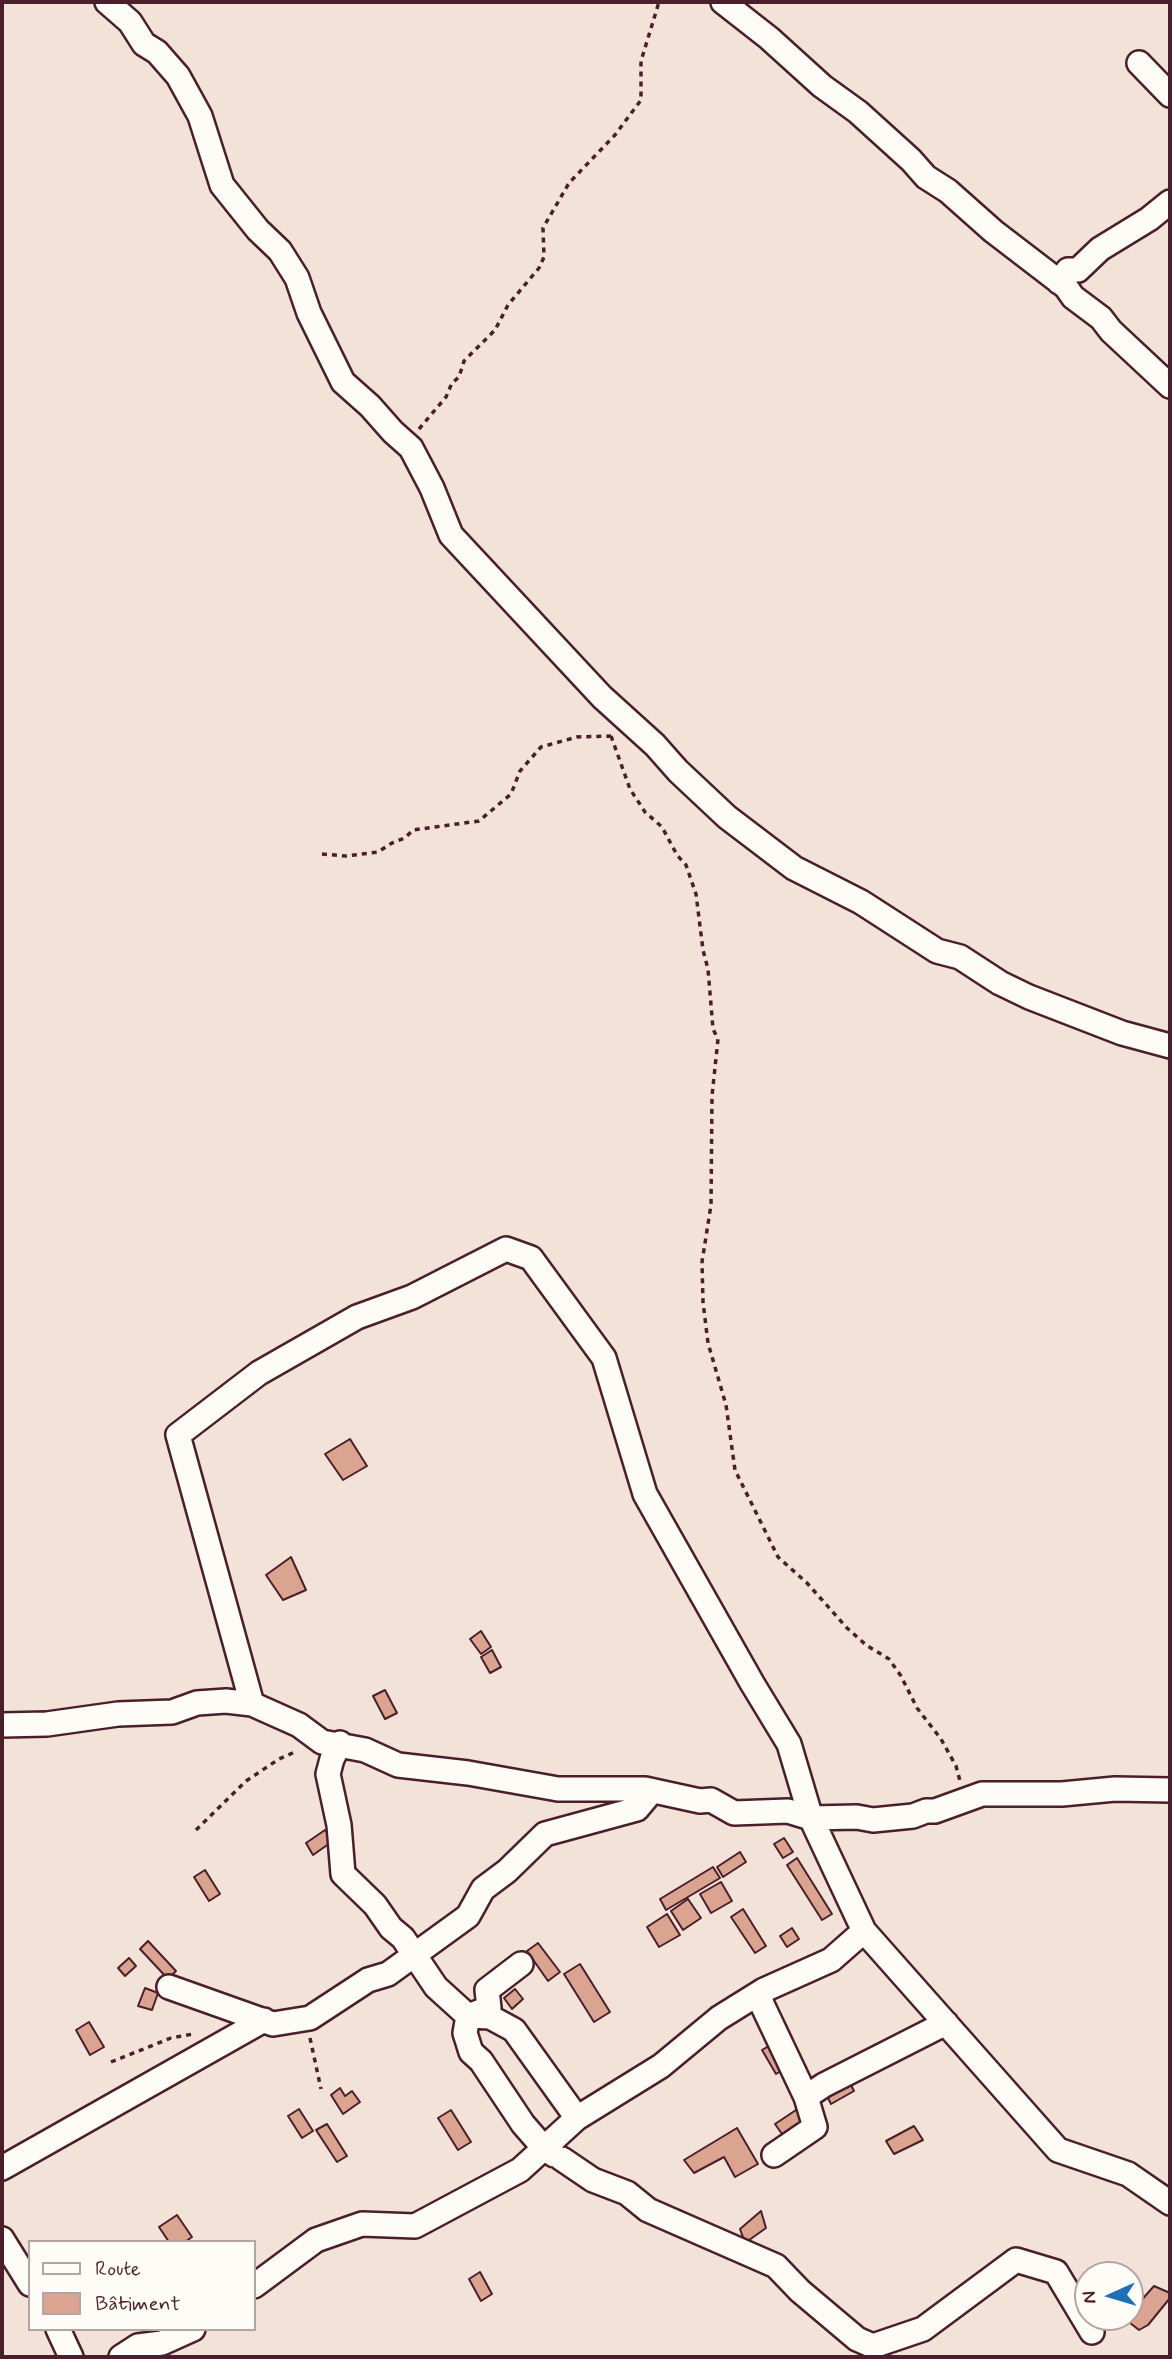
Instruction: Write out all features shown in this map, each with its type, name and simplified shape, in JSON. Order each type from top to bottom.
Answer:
[{"type":"street","points":[[107,2],[130,22],[144,44],[157,52],[178,76],[200,116],[222,185],[258,230],[279,251],[297,278],[309,313],[343,382],[370,405],[411,448],[432,488],[451,535],[602,697],[727,817],[794,868],[861,902],[937,951],[960,957],[1020,993],[1122,1032],[1170,1046]]},
{"type":"street","points":[[723,2],[769,38],[822,86],[859,112],[926,177],[948,191],[1101,318],[1111,331],[1170,386]]},
{"type":"street","points":[[1139,64],[1170,96]]},
{"type":"street","points":[[1059,282],[1068,270],[1078,270],[1100,249],[1149,219],[1170,202]]},
{"type":"street","points":[[252,1704],[178,1436],[259,1373],[357,1317],[412,1297],[506,1249],[531,1258],[604,1358],[645,1494],[789,1744],[811,1818],[864,1931],[1058,2150],[1128,2174],[1170,2203]]},
{"type":"street","points":[[2,1725],[47,1724],[118,1714],[172,1712],[197,1703],[226,1701],[252,1704],[331,1742],[365,1750],[398,1765],[467,1773],[558,1789],[645,1789],[700,1801],[711,1800],[734,1813],[788,1811],[811,1818],[857,1817],[873,1820],[913,1816],[982,1794],[1062,1794],[1115,1789],[1170,1790]]},
{"type":"street","points":[[331,1742],[332,1759],[328,1774],[339,1825],[343,1874],[375,1905],[391,1928],[403,1938],[436,1987],[468,2016],[490,2017],[514,2030],[577,2118]]},
{"type":"street","points":[[169,1987],[273,2024],[310,2018],[368,1980],[421,1964],[468,1916],[484,1889],[545,1834],[637,1809],[652,1791]]},
{"type":"street","points":[[256,2285],[316,2240],[362,2224],[415,2226],[520,2170],[554,2147],[577,2118],[661,2066],[719,2018],[764,1990],[831,1960],[864,1931]]},
{"type":"street","points":[[468,2016],[489,2008],[487,1990],[521,1964]]},
{"type":"street","points":[[764,1990],[760,2000],[806,2097],[815,2127],[774,2155]]},
{"type":"street","points":[[468,2016],[465,2034],[471,2052],[481,2061],[523,2124],[593,2179],[627,2193],[648,2210],[776,2266],[800,2291],[857,2339],[873,2346],[923,2329],[1016,2260],[1056,2272],[1092,2332]]},
{"type":"street","points":[[2,2168],[264,2020]]},
{"type":"street","points":[[806,2097],[824,2085],[946,2023]]},
{"type":"street","points":[[2,2239],[28,2281]]},
{"type":"street","points":[[59,2331],[71,2357]]},
{"type":"street","points":[[121,2357],[138,2346],[162,2343],[189,2331]]},
{"type":"path","points":[[411,448],[412,439],[446,397],[452,383],[459,376],[464,361],[495,330],[508,305],[539,268],[544,257],[543,228],[569,183],[615,135],[641,100],[641,61],[659,2]]},
{"type":"path","points":[[602,697],[611,736],[630,789],[645,812],[662,827],[677,855],[686,865],[696,894],[708,969],[713,1029],[718,1039],[712,1096],[711,1205],[702,1262],[704,1309],[708,1343],[726,1405],[734,1470],[778,1557],[807,1583],[856,1637],[889,1659],[901,1676],[917,1709],[941,1740],[956,1766],[967,1798]]},
{"type":"path","points":[[322,854],[346,856],[378,852],[405,838],[413,830],[479,821],[511,794],[520,771],[541,747],[576,737],[611,736]]},
{"type":"path","points":[[195,1830],[262,1769],[289,1754],[331,1742]]},
{"type":"path","points":[[310,2018],[309,2043],[321,2089]]},
{"type":"building","points":[[350,1439],[367,1466],[343,1480],[325,1454]]},
{"type":"building","points":[[291,1557],[306,1590],[283,1600],[266,1575]]},
{"type":"building","points":[[481,1631],[491,1647],[481,1654],[470,1639]]},
{"type":"building","points":[[492,1650],[501,1667],[490,1673],[481,1657]]},
{"type":"building","points":[[385,1690],[397,1713],[385,1719],[373,1696]]},
{"type":"building","points":[[325,1830],[333,1841],[313,1855],[306,1843]]},
{"type":"building","points":[[784,1838],[793,1852],[783,1858],[774,1844]]},
{"type":"building","points":[[740,1852],[746,1862],[723,1877],[717,1867]]},
{"type":"building","points":[[797,1858],[832,1914],[822,1920],[787,1865]]},
{"type":"building","points":[[713,1867],[720,1878],[666,1910],[660,1899]]},
{"type":"building","points":[[205,1870],[220,1894],[209,1901],[194,1877]]},
{"type":"building","points":[[721,1882],[732,1901],[711,1913],[700,1894]]},
{"type":"building","points":[[688,1899],[701,1918],[683,1930],[671,1911]]},
{"type":"building","points":[[743,1909],[766,1946],[755,1953],[731,1917]]},
{"type":"building","points":[[667,1914],[680,1935],[659,1947],[647,1927]]},
{"type":"building","points":[[792,1928],[799,1939],[787,1947],[780,1936]]},
{"type":"building","points":[[148,1941],[176,1971],[168,1979],[140,1949]]},
{"type":"building","points":[[538,1943],[560,1972],[548,1981],[527,1951]]},
{"type":"building","points":[[129,1958],[136,1966],[125,1976],[118,1968]]},
{"type":"building","points":[[580,1964],[610,2012],[594,2022],[564,1974]]},
{"type":"building","points":[[145,1988],[158,1993],[152,2010],[138,2006]]},
{"type":"building","points":[[515,1989],[523,1999],[512,2009],[504,1998]]},
{"type":"building","points":[[89,2022],[104,2047],[90,2055],[76,2030]]},
{"type":"building","points":[[772,2044],[787,2067],[776,2074],[762,2050]]},
{"type":"building","points":[[848,2079],[854,2091],[831,2104],[825,2092]]},
{"type":"building","points":[[340,2088],[345,2096],[352,2091],[360,2102],[343,2114],[331,2095]]},
{"type":"building","points":[[799,2108],[805,2119],[782,2134],[775,2124]]},
{"type":"building","points":[[299,2109],[313,2131],[302,2138],[288,2116]]},
{"type":"building","points":[[451,2110],[471,2142],[458,2150],[438,2118]]},
{"type":"building","points":[[327,2124],[347,2156],[337,2162],[316,2130]]},
{"type":"building","points":[[914,2126],[923,2140],[894,2154],[886,2141]]},
{"type":"building","points":[[737,2128],[758,2164],[735,2177],[724,2157],[694,2173],[684,2160]]},
{"type":"building","points":[[761,2211],[766,2228],[745,2243],[740,2229]]},
{"type":"building","points":[[177,2215],[192,2237],[188,2240],[168,2240],[159,2227]]},
{"type":"building","points":[[480,2272],[492,2294],[481,2301],[469,2279]]},
{"type":"building","points":[[1154,2286],[1170,2293],[1170,2298],[1144,2327],[1144,2297]]}]
